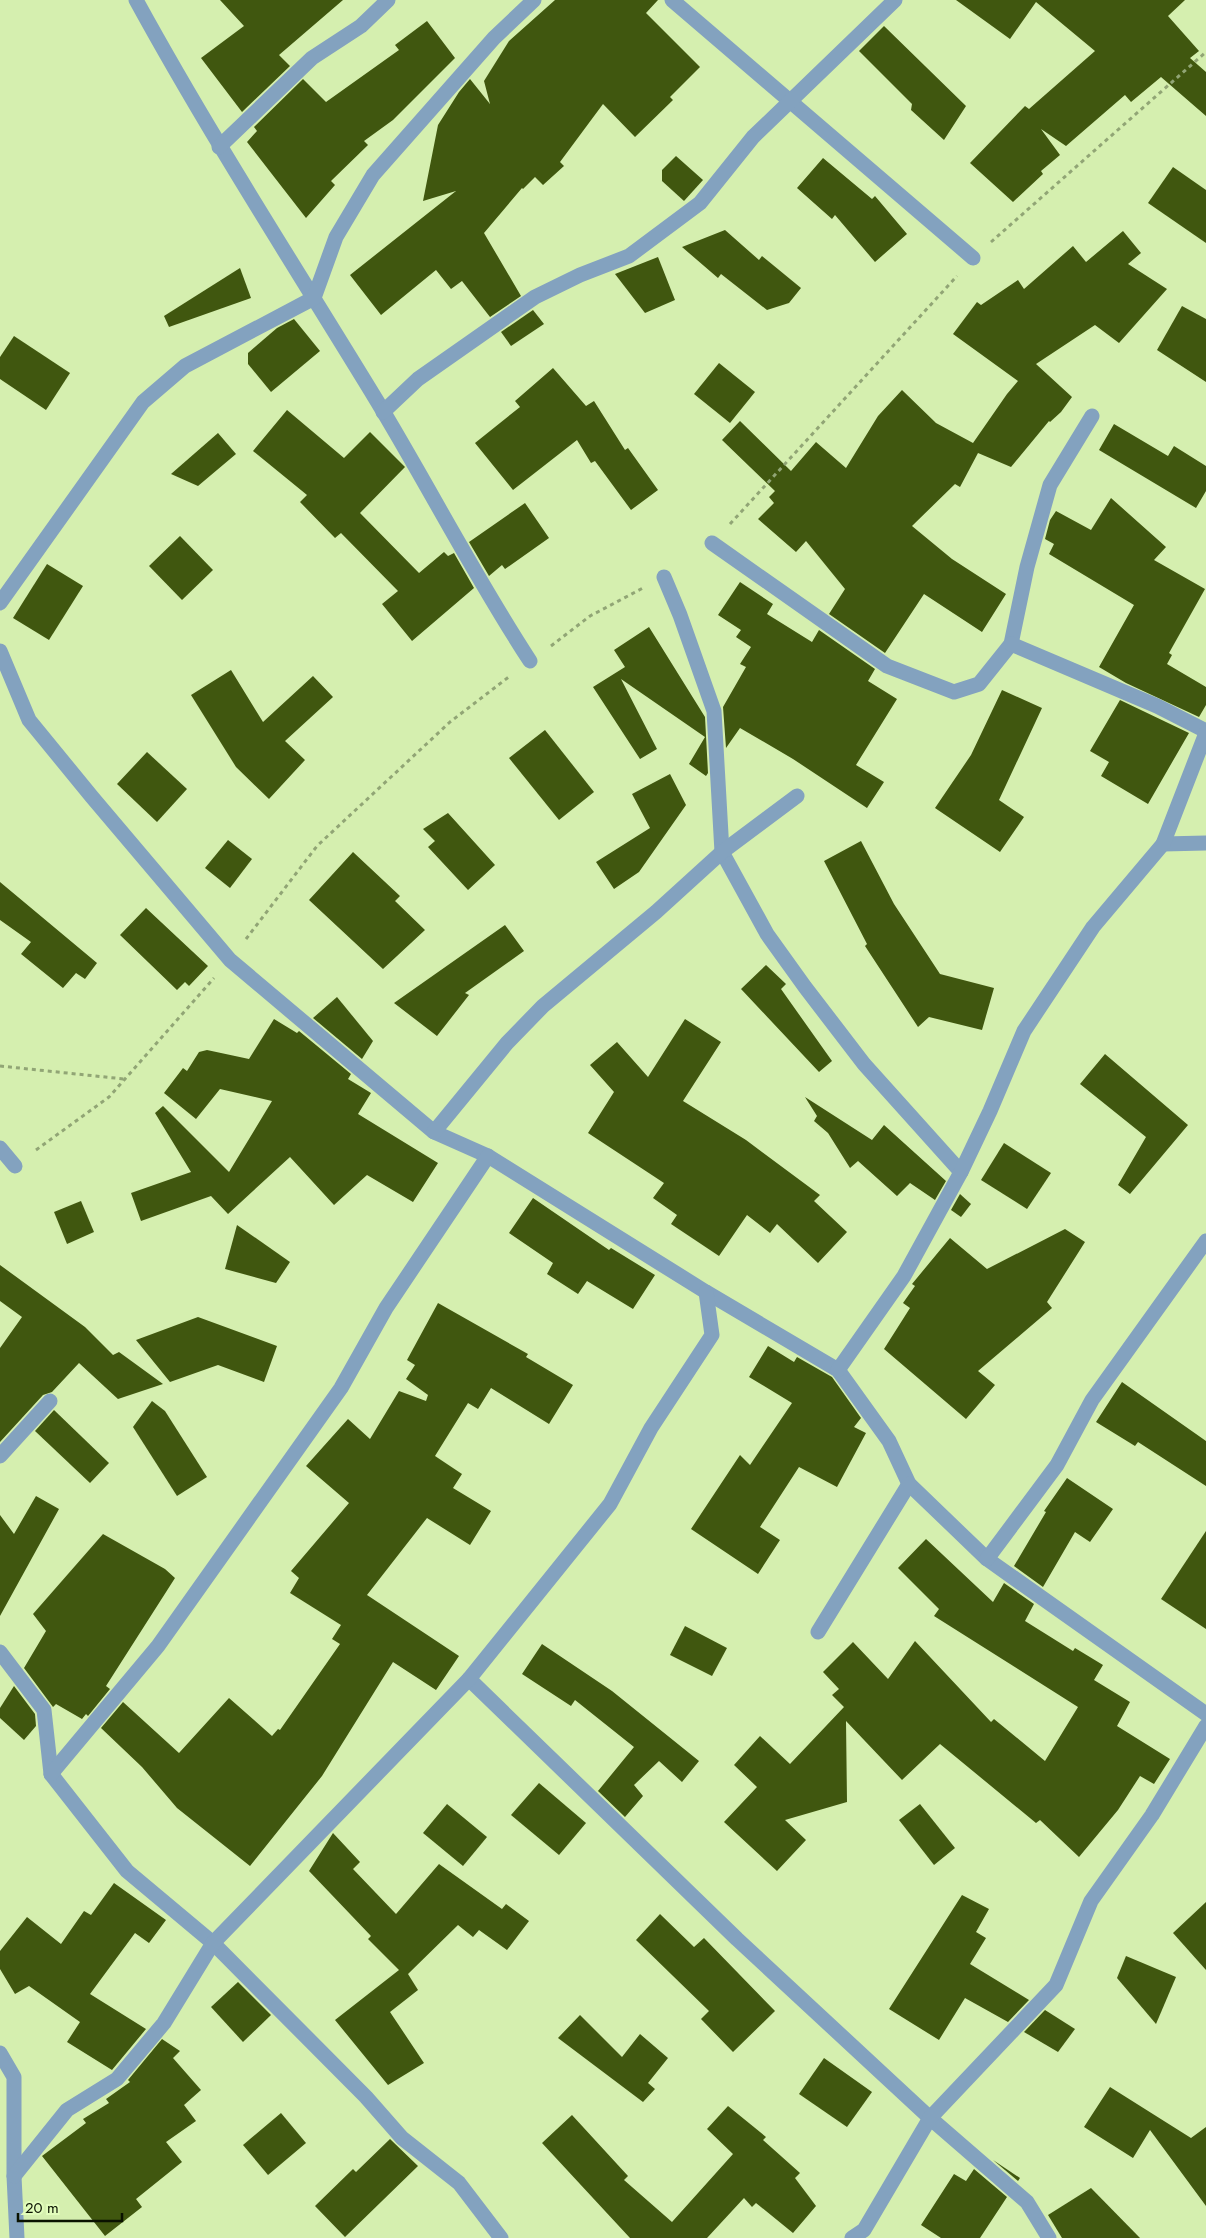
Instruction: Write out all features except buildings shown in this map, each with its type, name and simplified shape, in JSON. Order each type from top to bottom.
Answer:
[{"type":"street","points":[[136,0],[219,147],[383,412],[500,614],[530,661]]},
{"type":"street","points":[[219,147],[312,58],[361,26],[388,0]]},
{"type":"street","points":[[0,603],[143,402],[185,366],[314,298],[336,237],[373,176],[494,38],[534,0]]},
{"type":"street","points":[[672,0],[973,258]]},
{"type":"street","points":[[383,412],[418,379],[535,297],[580,274],[628,256],[700,203],[753,137],[788,101],[895,0]]},
{"type":"street","points":[[712,543],[887,666],[954,692],[978,684],[1010,644],[1027,567],[1050,485],[1092,416]]},
{"type":"street","points":[[664,577],[680,615],[714,711],[722,852],[767,934],[805,986],[864,1064],[961,1172]]},
{"type":"street","points":[[838,1370],[904,1276],[961,1172],[990,1111],[1024,1031],[1092,927],[1163,844],[1206,732],[1157,706],[1010,644]]},
{"type":"street","points":[[0,651],[29,720],[230,960],[434,1132],[488,1156],[706,1292],[838,1370],[889,1441],[909,1484],[987,1559],[1206,1714]]},
{"type":"street","points":[[434,1132],[507,1042],[543,1006],[656,912],[722,852],[797,796]]},
{"type":"street","points":[[1163,844],[1206,843]]},
{"type":"street","points":[[0,1148],[15,1166]]},
{"type":"street","points":[[51,1774],[158,1646],[341,1388],[386,1308],[488,1156]]},
{"type":"street","points":[[987,1559],[1057,1465],[1092,1400],[1206,1241]]},
{"type":"street","points":[[14,2176],[68,2110],[117,2080],[164,2023],[213,1943],[469,1679],[610,1504],[651,1428],[712,1335],[706,1292]]},
{"type":"street","points":[[0,1456],[50,1401]]},
{"type":"street","points":[[818,1632],[909,1484]]},
{"type":"street","points":[[0,1652],[44,1710],[51,1774],[127,1871],[213,1943],[366,2097],[402,2138],[459,2183],[501,2238]]},
{"type":"street","points":[[469,1679],[736,1939],[930,2118],[1027,2202],[1049,2238]]},
{"type":"street","points":[[852,2238],[864,2230],[930,2118],[1056,1985],[1092,1901],[1152,1815],[1206,1726]]},
{"type":"street","points":[[0,2053],[14,2077],[14,2176],[17,2238]]},
{"type":"path","points":[[712,543],[973,258],[1206,52]]},
{"type":"path","points":[[15,1166],[109,1097],[230,960],[317,846],[450,722],[590,616],[664,577]]},
{"type":"path","points":[[0,1066],[124,1079]]}]
